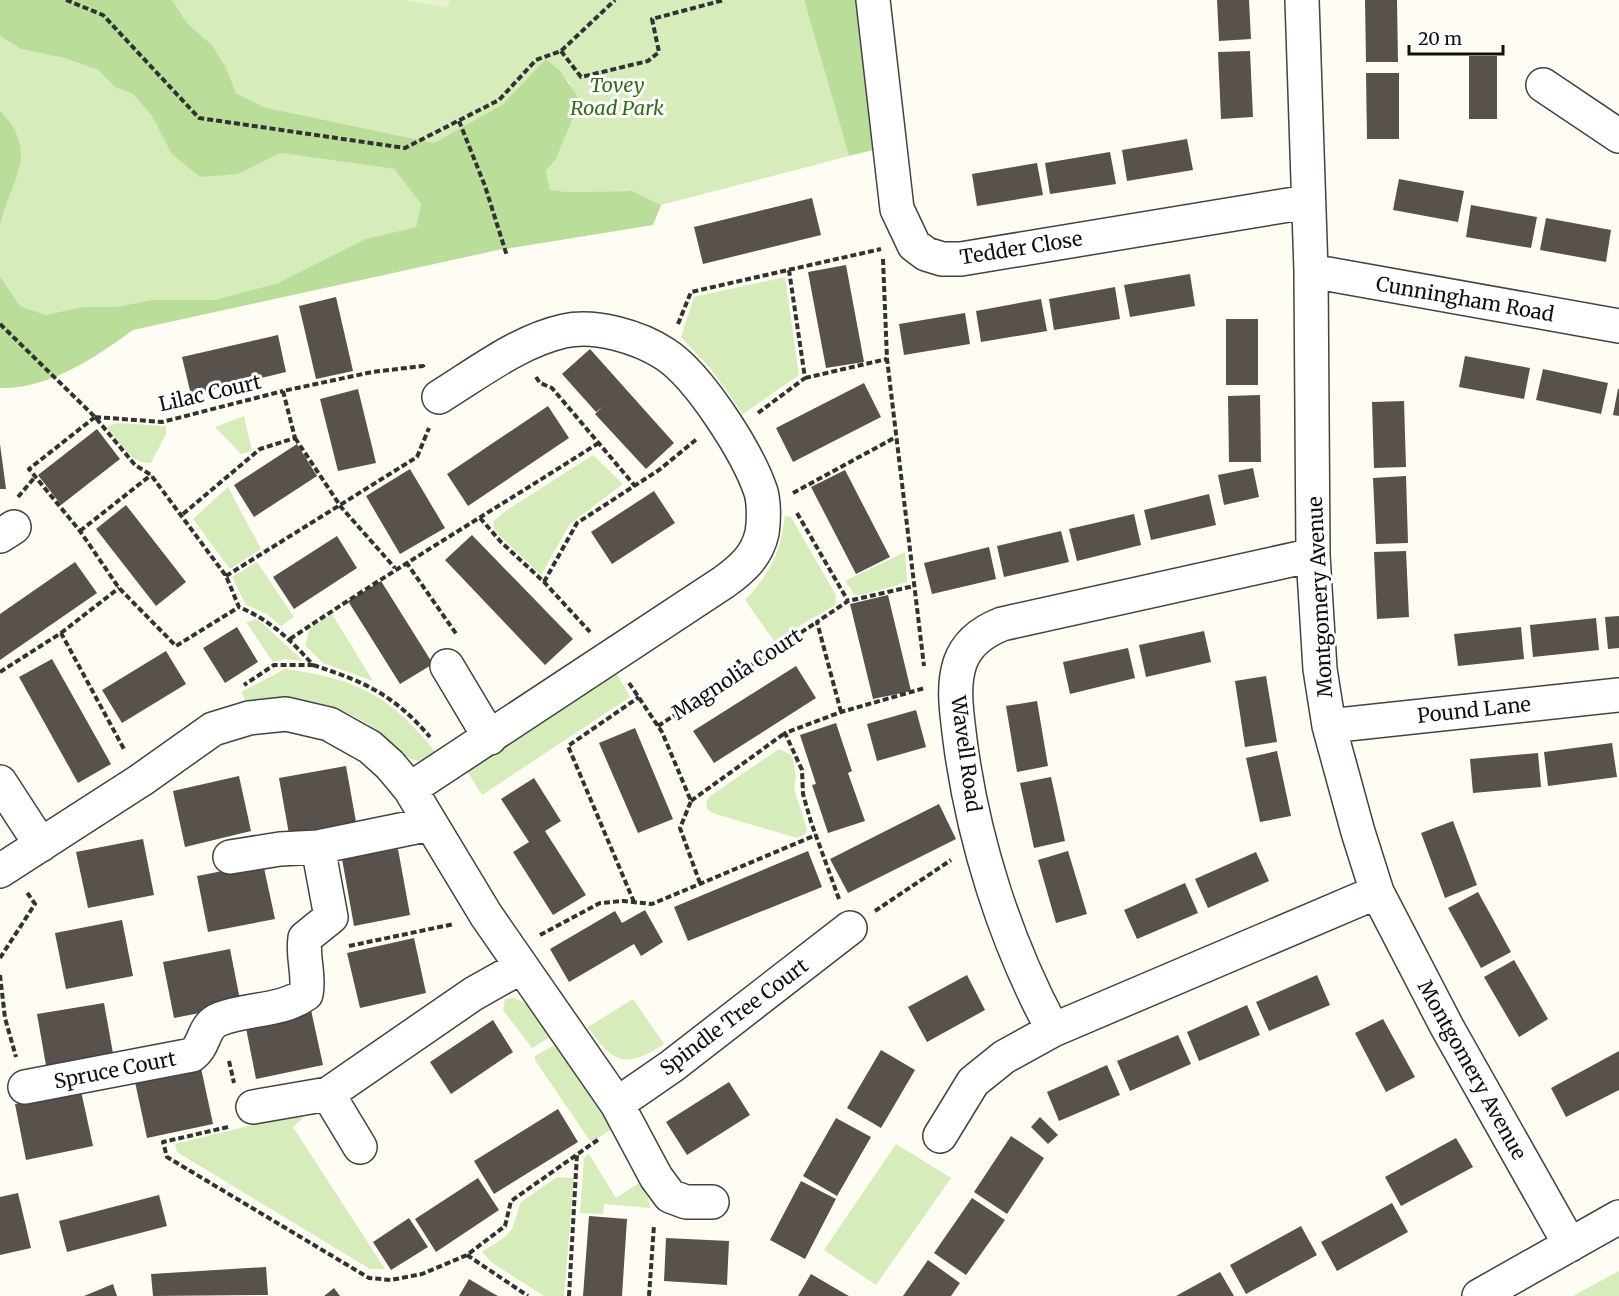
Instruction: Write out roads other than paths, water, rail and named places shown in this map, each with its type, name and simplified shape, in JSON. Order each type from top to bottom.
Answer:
[{"type":"street","name":"Tedder Close","points":[[873,0],[897,209],[914,245],[926,254],[942,259],[961,259],[1307,202]]},
{"type":"street","name":"Montgomery Avenue","points":[[1302,0],[1311,271],[1313,555],[1320,669],[1329,726],[1377,892],[1447,1027],[1570,1245]]},
{"type":"street","points":[[1543,85],[1619,136]]},
{"type":"street","name":"Cunningham Road","points":[[1311,271],[1619,326]]},
{"type":"street","points":[[410,789],[490,738],[744,567],[754,553],[774,495],[704,393],[666,354],[621,335],[596,331],[565,331],[519,348],[439,397]]},
{"type":"street","name":"Wavell Road","points":[[1053,1030],[1036,999],[1007,927],[979,841],[964,767],[956,706],[956,680],[960,661],[971,643],[987,630],[1002,624],[1313,555]]},
{"type":"street","points":[[447,666],[490,738]]},
{"type":"street","name":"Pound Lane","points":[[1329,726],[1619,695]]},
{"type":"street","points":[[5,868],[141,780],[213,729],[249,718],[286,714],[309,717],[350,734],[390,765],[410,789],[486,915],[622,1113],[656,1177],[670,1196],[686,1202],[712,1202]]},
{"type":"street","points":[[0,782],[41,844]]},
{"type":"street","points":[[230,857],[280,849],[318,847],[430,824]]},
{"type":"street","name":"Spruce Court","points":[[25,1087],[192,1055],[200,1050],[205,1031],[219,1020],[295,1002],[306,994],[309,980],[303,951],[304,938],[331,917],[318,847]]},
{"type":"street","points":[[940,1136],[973,1082],[1004,1057],[1053,1030],[1377,892]]},
{"type":"street","name":"Spindle Tree Court","points":[[622,1113],[672,1066],[850,928]]},
{"type":"street","points":[[253,1107],[328,1094],[473,994],[516,959]]},
{"type":"street","points":[[328,1094],[360,1147]]},
{"type":"street","points":[[1479,1296],[1619,1217]]},
{"type":"park label","name":"Tovey Road Park","points":[[617,96]]}]
